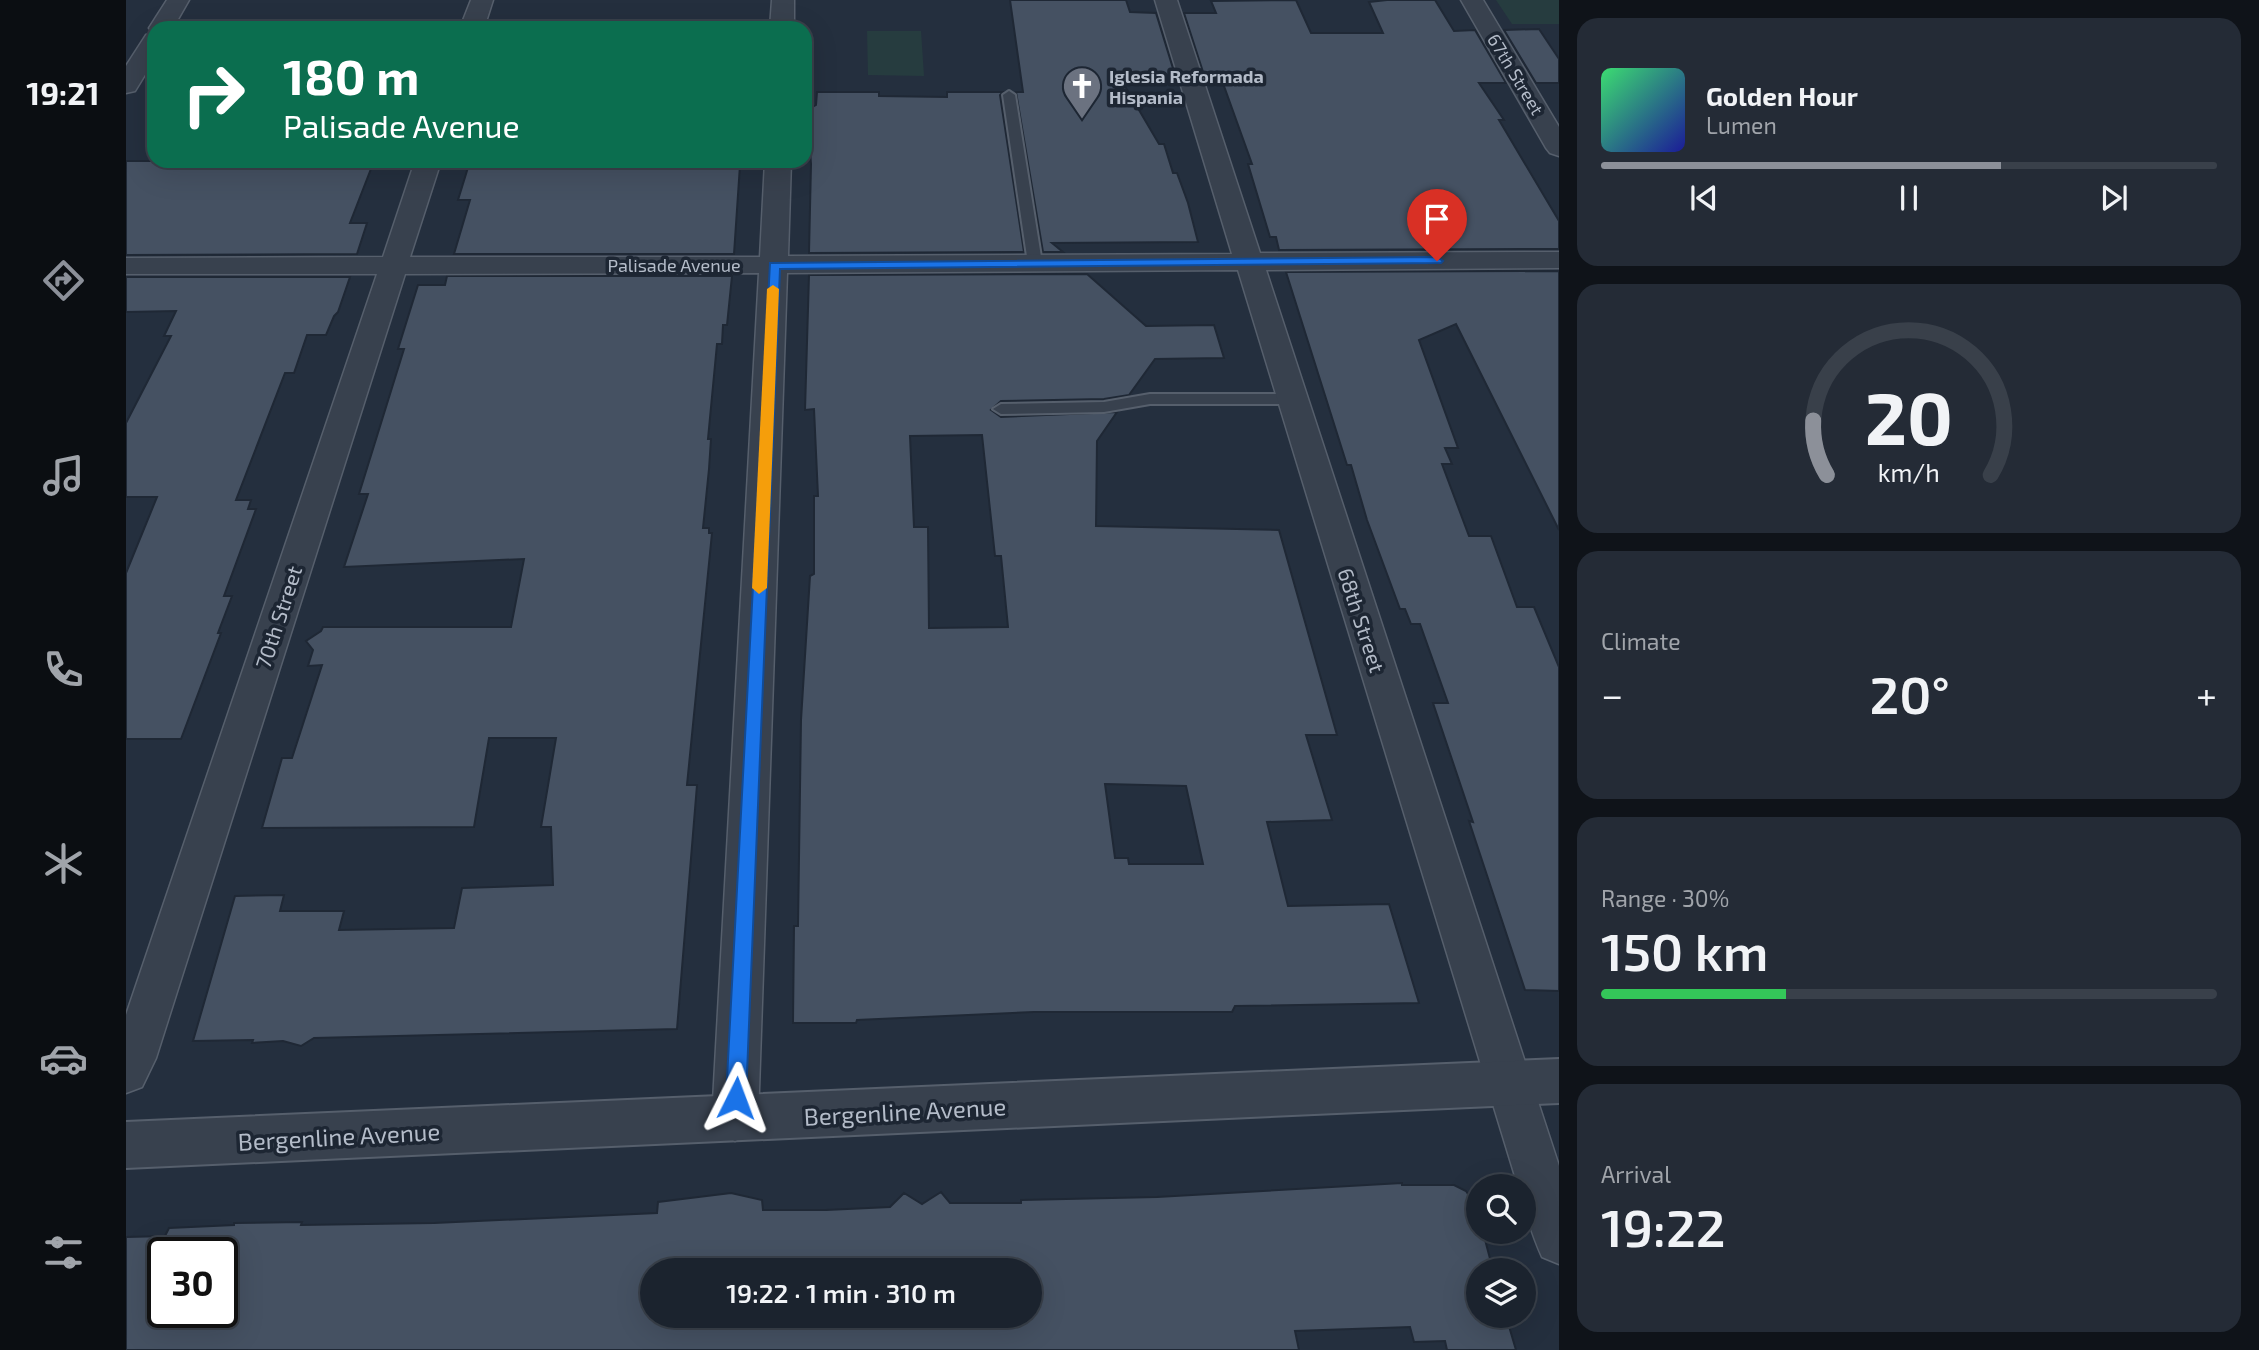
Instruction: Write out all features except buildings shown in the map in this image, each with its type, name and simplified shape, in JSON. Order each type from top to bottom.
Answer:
[{"type":"street","points":[[165,21],[178,0]]},
{"type":"street","points":[[474,21],[482,0]]},
{"type":"street","points":[[782,21],[783,0]]},
{"type":"street","name":"68th Street","points":[[1166,0],[1559,1240]]},
{"type":"street","name":"67th Street","points":[[1472,0],[1559,148]]},
{"type":"street","points":[[126,86],[147,52]]},
{"type":"street","points":[[1534,104],[1559,104]]},
{"type":"street","name":"70th Street","points":[[126,1072],[134,1058],[426,168]]},
{"type":"street","points":[[735,1119],[778,168]]},
{"type":"street","name":"Palisade Avenue","points":[[126,266],[1559,260]]},
{"type":"street","name":"Bergenline Avenue","points":[[126,1145],[1559,1081]]},
{"type":"lane","points":[[1009,95],[1035,263]]},
{"type":"lane","points":[[1001,409],[1104,407],[1150,399],[1292,399]]},
{"type":"green space","points":[[1496,0],[1559,0],[1559,24],[1512,24]]},
{"type":"green space","points":[[867,31],[921,31],[924,76],[868,75]]},
{"type":"slow traffic","points":[[759,588],[773,289]]},
{"type":"place","name":"Iglesia Reformada Hispania","points":[[1082,120]]},
{"type":"route","points":[[736,1098],[774,265],[1437,261]]}]
